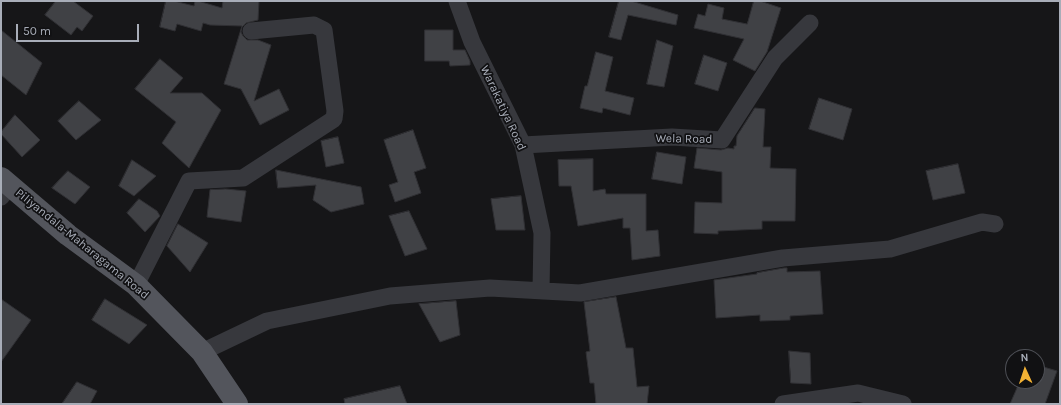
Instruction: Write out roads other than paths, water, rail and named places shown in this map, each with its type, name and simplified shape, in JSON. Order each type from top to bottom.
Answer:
[{"type":"main road","name":"Piliyandala-Maharagama Road","points":[[4,187],[136,285],[202,352],[237,404]]},
{"type":"street","name":"Warakatiya Road","points":[[457,1],[472,42],[523,145],[542,232],[541,291]]},
{"type":"street","name":"Wela Road","points":[[523,145],[672,137],[722,140],[775,58],[810,23]]},
{"type":"street","points":[[136,285],[188,181],[243,178],[334,119],[335,111],[324,30],[314,26],[252,31]]},
{"type":"street","points":[[202,352],[267,321],[390,296],[490,288],[580,293],[783,258],[890,249],[982,222],[995,224]]},
{"type":"street","points":[[783,404],[858,393],[903,404]]}]
